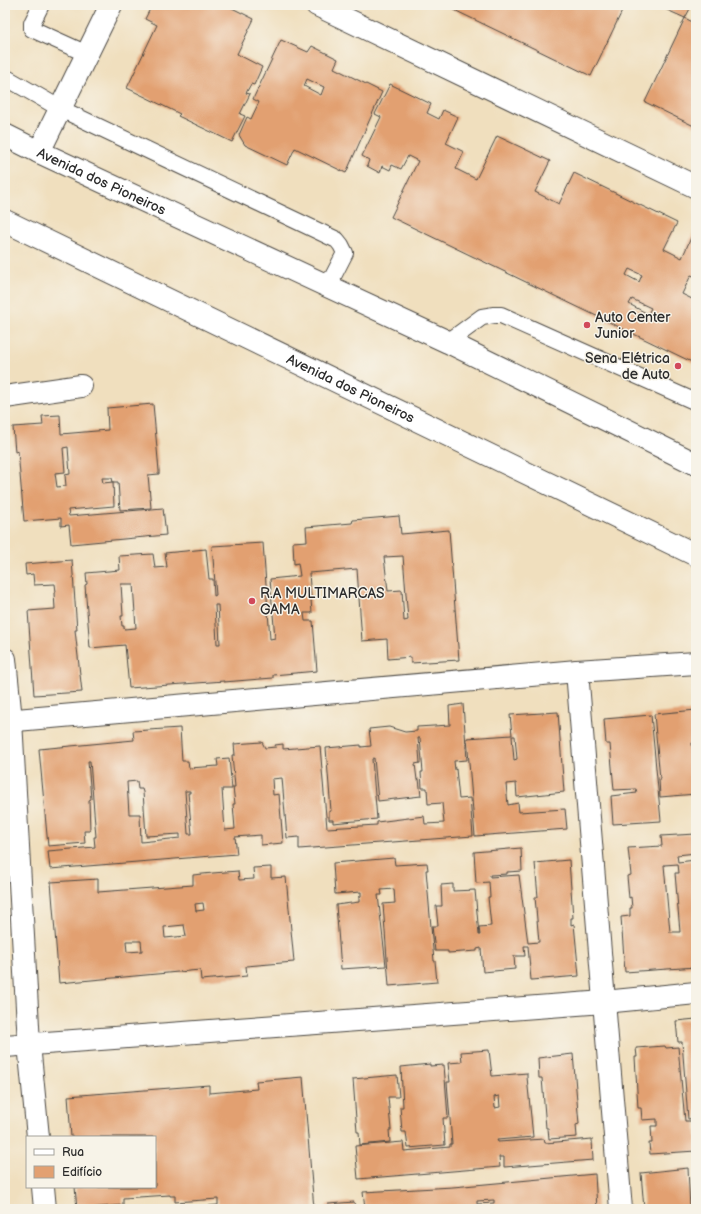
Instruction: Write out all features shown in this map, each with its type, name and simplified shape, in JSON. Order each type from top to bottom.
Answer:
[{"type":"street","points":[[39,152],[111,5]]},
{"type":"street","points":[[317,5],[356,13],[696,187]]},
{"type":"street","name":"Avenida dos Pioneiros","points":[[5,135],[448,342],[696,464]]},
{"type":"street","name":"Avenida dos Pioneiros","points":[[5,221],[696,555]]},
{"type":"street","points":[[5,397],[81,386]]},
{"type":"street","points":[[5,659],[29,1044],[38,1136]]},
{"type":"street","points":[[8,721],[577,671],[696,663]]},
{"type":"street","points":[[577,671],[621,1209]]},
{"type":"street","points":[[5,1046],[604,1002],[696,993]]},
{"type":"street","points":[[43,1188],[45,1209]]},
{"type":"lane","points":[[41,5],[32,23],[32,29],[87,54]]},
{"type":"lane","points":[[5,77],[61,109],[336,240],[341,245],[345,253],[328,286]]},
{"type":"lane","points":[[448,342],[482,317],[488,315],[501,315],[696,402]]},
{"type":"building","points":[[152,5],[226,5],[254,19],[237,54],[262,67],[254,85],[251,84],[246,93],[250,94],[240,114],[245,116],[232,142],[178,116],[180,114],[127,88],[157,25],[145,19]]},
{"type":"building","points":[[444,5],[625,5],[591,76]]},
{"type":"building","points":[[656,5],[692,5],[685,18]]},
{"type":"building","points":[[685,18],[696,24],[696,127],[645,102]]},
{"type":"building","points":[[281,40],[308,52],[312,46],[338,59],[334,68],[382,92],[346,173],[295,148],[287,165],[245,145],[239,135],[247,117],[251,119],[259,102],[253,99]],"holes":[[[307,79],[324,87],[321,95],[304,86]]]},
{"type":"building","points":[[390,84],[431,104],[427,113],[439,119],[443,110],[458,117],[446,143],[464,152],[456,169],[476,179],[497,136],[550,161],[535,192],[559,204],[574,173],[677,223],[664,249],[682,258],[694,231],[696,232],[696,277],[691,275],[682,294],[696,301],[696,364],[391,217],[418,161],[408,156],[401,169],[392,165],[390,170],[382,166],[380,173],[367,166],[369,160],[362,156],[381,117],[375,114]],"holes":[[[629,269],[642,275],[639,282],[626,275]],[[632,299],[651,308],[648,314],[629,304]]]},
{"type":"building","points":[[153,404],[159,474],[148,475],[151,508],[120,510],[118,482],[113,482],[114,506],[68,510],[69,516],[163,508],[166,535],[71,544],[69,525],[61,526],[61,518],[24,521],[18,451],[15,452],[13,427],[43,425],[42,416],[60,415],[61,434],[108,430],[107,408]],"holes":[[[68,447],[70,474],[65,475],[66,486],[57,487],[55,473],[65,472],[63,448]],[[102,478],[112,478],[113,482],[103,483]]]},
{"type":"building","points":[[399,516],[401,534],[449,530],[459,660],[411,663],[411,657],[388,659],[387,639],[362,641],[357,569],[309,573],[312,613],[304,613],[305,621],[313,621],[317,671],[273,675],[273,678],[129,688],[125,645],[90,648],[85,585],[87,584],[86,573],[120,570],[119,556],[153,554],[155,568],[167,567],[165,553],[206,549],[209,579],[213,579],[214,596],[216,595],[212,546],[263,543],[270,639],[275,638],[270,579],[300,576],[298,563],[294,564],[293,542],[307,541],[306,527],[352,523],[353,520]],"holes":[[[403,556],[408,620],[404,621],[402,590],[388,591],[384,557]],[[121,584],[133,584],[136,628],[124,629],[124,626],[122,626],[121,616],[123,616]],[[215,605],[218,605],[220,644],[217,644]]]},
{"type":"building","points":[[72,560],[77,630],[75,630],[82,692],[34,695],[28,611],[55,609],[54,593],[56,592],[55,584],[34,585],[33,574],[26,575],[25,564]]},
{"type":"building","points":[[463,704],[467,760],[454,761],[459,799],[470,798],[473,836],[299,849],[299,837],[287,838],[282,778],[272,779],[273,795],[279,794],[283,843],[261,845],[261,835],[235,837],[237,854],[50,869],[48,851],[95,847],[94,837],[96,837],[90,761],[88,761],[91,799],[89,800],[90,831],[84,831],[85,843],[48,846],[39,749],[134,740],[133,731],[180,728],[182,761],[188,761],[189,768],[218,766],[217,759],[229,758],[232,789],[222,789],[225,830],[235,829],[233,787],[235,787],[232,755],[235,755],[234,744],[262,742],[265,748],[276,747],[275,745],[283,744],[283,749],[320,746],[327,828],[377,825],[377,822],[424,816],[425,824],[444,823],[442,803],[428,804],[427,788],[422,788],[421,772],[423,772],[420,738],[418,738],[420,763],[415,764],[421,796],[378,801],[374,758],[372,759],[377,819],[333,823],[333,820],[329,820],[329,811],[331,811],[326,748],[361,745],[361,747],[371,746],[369,729],[389,727],[405,732],[417,731],[417,727],[450,725],[449,706]],"holes":[[[137,781],[138,789],[142,789],[143,792],[146,836],[180,834],[180,838],[141,842],[140,814],[129,814],[127,782]],[[185,791],[190,791],[190,793],[188,793],[192,834],[188,834]]]},
{"type":"building","points":[[696,710],[696,743],[692,743],[696,794],[660,797],[660,779],[654,714]]},
{"type":"building","points":[[558,712],[564,792],[517,797],[516,783],[506,784],[508,805],[518,803],[519,812],[565,809],[567,829],[475,836],[467,738],[512,735],[510,715]],"holes":[[[512,736],[515,736],[517,759],[514,760]]]},
{"type":"building","points":[[651,715],[661,821],[613,824],[611,796],[637,793],[636,789],[614,790],[610,744],[606,744],[604,719]]},
{"type":"building","points":[[696,834],[696,853],[677,855],[678,862],[696,860],[696,967],[625,972],[621,917],[630,916],[630,908],[632,908],[631,897],[629,898],[627,876],[631,875],[628,848],[662,846],[661,836]],"holes":[[[678,864],[679,873],[675,873],[680,932],[670,932],[664,865]]]},
{"type":"building","points":[[521,848],[522,871],[490,875],[490,877],[519,875],[528,943],[539,942],[535,897],[538,897],[535,863],[569,860],[573,918],[571,918],[571,925],[574,924],[579,976],[531,980],[528,946],[524,946],[525,956],[514,956],[515,969],[483,972],[481,948],[477,949],[477,951],[448,953],[448,951],[435,951],[432,926],[438,926],[436,906],[442,906],[441,885],[453,884],[453,891],[475,890],[479,935],[480,935],[479,927],[491,926],[488,897],[490,897],[489,882],[476,883],[474,852]]},
{"type":"building","points":[[394,858],[395,865],[427,863],[428,870],[426,870],[437,982],[389,986],[383,904],[395,903],[394,889],[381,890],[382,895],[378,895],[386,966],[341,969],[336,905],[359,902],[361,892],[335,894],[333,863]]},
{"type":"building","points":[[271,867],[271,878],[286,877],[294,962],[246,966],[247,976],[201,980],[200,970],[59,983],[51,882],[98,879],[98,892],[193,885],[193,875],[213,873],[238,871],[239,880],[254,879],[253,868]],"holes":[[[203,903],[204,910],[196,911],[195,904]],[[184,925],[186,936],[165,938],[164,927]],[[126,941],[141,941],[142,951],[127,952]]]},
{"type":"building","points":[[696,1019],[696,1118],[688,1119],[682,1042],[678,1042],[676,1021]]},
{"type":"building","points":[[665,1046],[666,1048],[678,1047],[685,1121],[696,1121],[696,1151],[650,1154],[649,1143],[652,1143],[651,1126],[657,1126],[657,1119],[642,1120],[641,1108],[638,1108],[635,1057],[637,1057],[636,1048]]},
{"type":"building","points":[[489,1050],[492,1076],[527,1073],[533,1137],[497,1140],[498,1142],[544,1139],[545,1143],[592,1139],[593,1160],[504,1167],[504,1157],[499,1157],[500,1167],[358,1179],[355,1146],[403,1142],[404,1151],[450,1147],[450,1144],[452,1144],[447,1082],[450,1082],[448,1063],[462,1062],[461,1052]],"holes":[[[499,1096],[500,1107],[495,1108],[494,1097]]]},
{"type":"building","points":[[573,1054],[579,1124],[576,1125],[577,1137],[549,1139],[548,1128],[546,1128],[542,1078],[539,1078],[538,1058]]},
{"type":"building","points":[[430,1064],[430,1066],[444,1065],[448,1118],[443,1118],[445,1145],[408,1148],[406,1132],[402,1132],[400,1107],[403,1107],[401,1067]]},
{"type":"building","points":[[397,1075],[399,1097],[388,1097],[391,1130],[389,1130],[390,1142],[360,1145],[359,1132],[357,1132],[353,1079]]},
{"type":"building","points":[[303,1077],[314,1209],[182,1209],[218,1205],[218,1199],[175,1202],[175,1196],[170,1195],[123,1198],[123,1205],[77,1209],[75,1188],[156,1188],[156,1136],[71,1136],[68,1096],[209,1085],[209,1093],[257,1089],[256,1081]]},
{"type":"building","points":[[688,1168],[690,1209],[644,1209],[641,1173]]},
{"type":"building","points":[[595,1174],[597,1209],[455,1209],[455,1207],[451,1207],[451,1209],[365,1209],[363,1192],[453,1187]],"holes":[[[494,1200],[494,1203],[477,1204],[477,1201]]]},
{"type":"building","points":[[354,1202],[355,1209],[324,1209],[328,1204]]},
{"type":"place","name":"Auto Center Junior","points":[[587,325]]},
{"type":"place","name":"Sena Elétrica de Auto","points":[[678,366]]},
{"type":"place","name":"R.A MULTIMARCAS GAMA","points":[[252,601]]}]
